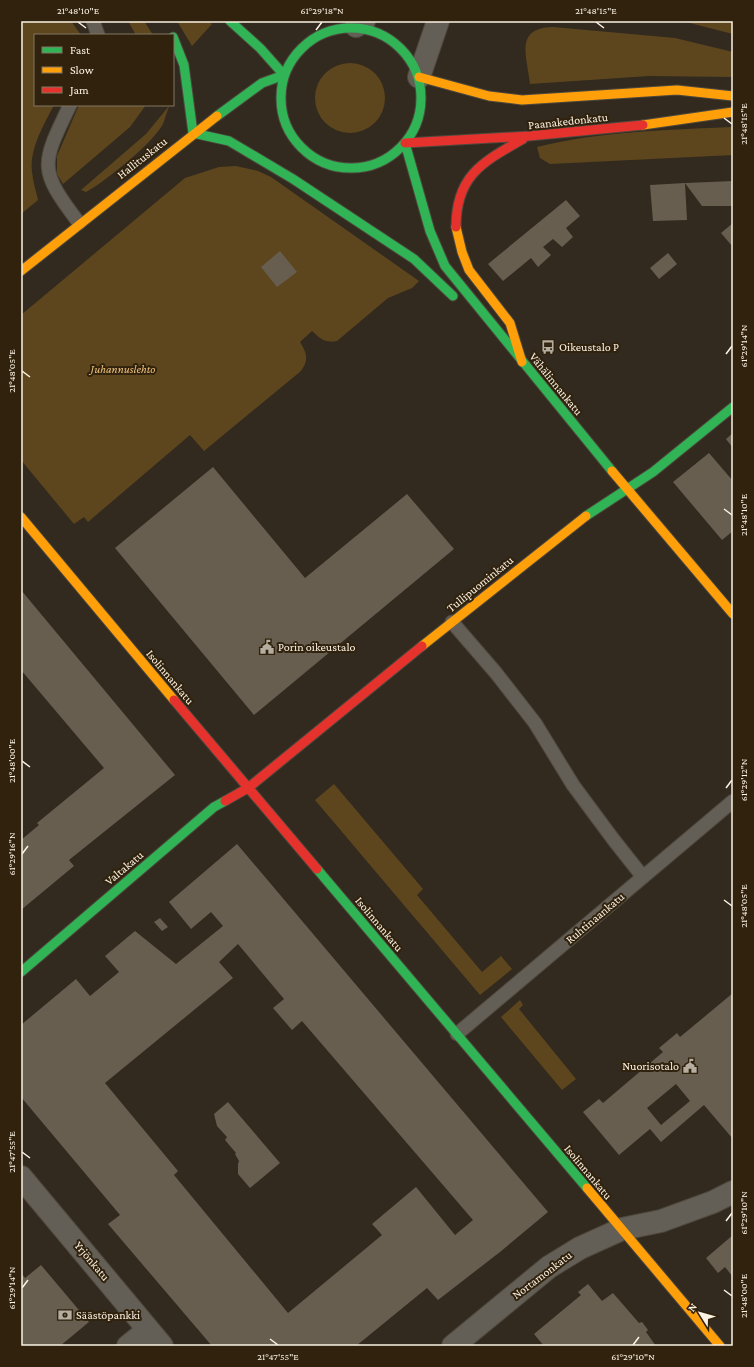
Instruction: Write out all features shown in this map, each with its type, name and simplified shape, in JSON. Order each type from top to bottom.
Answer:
[{"type":"main road","points":[[230,21],[260,48],[284,75]]},
{"type":"main road","points":[[356,23],[391,40],[403,50],[412,62],[418,77],[422,97],[420,113],[415,128],[405,143],[389,158],[372,166],[353,169],[336,167],[320,161],[307,153],[292,136],[284,118],[281,102],[284,75],[298,53],[312,40],[328,32],[356,23]]},
{"type":"main road","points":[[167,26],[172,34]]},
{"type":"main road","points":[[174,39],[184,65],[193,133],[229,141],[293,179],[414,259],[460,304]]},
{"type":"main road","name":"Hallituskatu","points":[[21,271],[193,133],[262,83],[284,75]]},
{"type":"main road","name":"Paanakedonkatu","points":[[418,77],[489,96],[522,100],[677,90],[733,96]]},
{"type":"main road","name":"Paanakedonkatu","points":[[405,143],[526,137],[683,121],[733,112]]},
{"type":"main road","points":[[522,362],[510,323],[469,270],[462,252],[456,229],[458,204],[461,191],[469,177],[492,156],[526,137]]},
{"type":"main road","name":"Vähälinnankatu","points":[[405,143],[430,231],[445,266],[627,489],[733,614]]},
{"type":"main road","points":[[502,350],[522,362]]},
{"type":"main road","name":"Tullipuominkatu","points":[[248,788],[594,509],[653,472],[733,407]]},
{"type":"main road","name":"Isolinnankatu","points":[[21,517],[720,1346]]},
{"type":"main road","name":"Valtakatu","points":[[21,972],[214,807],[248,788]]},
{"type":"street","points":[[418,77],[438,21]]},
{"type":"street","name":"Yrjönkatu","points":[[21,1177],[155,1338]]},
{"type":"street","name":"Nortamonkatu","points":[[452,1346],[549,1267],[580,1248],[622,1229],[661,1221],[713,1202],[733,1192]]},
{"type":"street","points":[[128,1346],[155,1338]]},
{"type":"lane","points":[[93,21],[98,34]]},
{"type":"lane","points":[[70,106],[52,142],[47,160],[49,178],[60,198],[79,223]]},
{"type":"lane","points":[[452,622],[496,673],[535,723],[573,785],[643,877]]},
{"type":"lane","name":"Ruhtinaankatu","points":[[457,1034],[733,801]]},
{"type":"green space","points":[[21,21],[71,21],[80,34],[34,34],[34,106],[53,106],[38,137],[33,155],[32,172],[38,200],[21,214]]},
{"type":"green space","points":[[128,21],[144,21],[152,34],[135,34]]},
{"type":"green space","points":[[177,21],[208,21],[212,24],[192,46]]},
{"type":"green space","points":[[682,21],[733,21],[733,34]]},
{"type":"green space","points":[[553,27],[675,38],[733,52],[733,77],[649,76],[530,84],[526,54],[528,38],[533,32]]},
{"type":"green space","points":[[343,63],[357,63],[370,69],[379,78],[385,91],[383,111],[375,123],[357,133],[343,133],[330,127],[321,118],[315,105],[315,91],[321,78],[330,69]]},
{"type":"green space","points":[[79,106],[145,106],[130,127],[63,184],[57,174],[57,156]]},
{"type":"green space","points":[[169,106],[163,124],[158,132],[139,151],[116,171],[94,187],[86,192],[81,190],[146,134]]},
{"type":"green space","points":[[733,127],[733,155],[550,164],[540,158],[537,147],[610,134],[659,130]]},
{"type":"green space","name":"Juhannuslehto","points":[[236,166],[258,171],[271,177],[419,281],[412,288],[388,298],[337,341],[323,340],[312,331],[300,342],[306,356],[304,367],[301,371],[204,451],[190,435],[88,522],[84,517],[74,524],[21,460],[21,315],[185,178],[219,167]]},
{"type":"green space","points":[[334,784],[423,889],[417,895],[482,972],[501,956],[512,969],[480,995],[315,800]]},
{"type":"green space","points":[[520,1000],[523,1005],[519,1009],[576,1079],[562,1090],[501,1017]]},
{"type":"building","points":[[733,181],[733,206],[702,206],[685,183]]},
{"type":"building","points":[[685,183],[687,220],[653,221],[650,185]]},
{"type":"building","points":[[566,200],[580,216],[566,228],[573,237],[562,247],[553,239],[543,247],[551,255],[538,267],[531,258],[503,281],[488,264]]},
{"type":"building","points":[[733,223],[733,247],[721,233]]},
{"type":"building","points":[[280,251],[297,272],[277,287],[261,267]]},
{"type":"building","points":[[668,253],[677,264],[659,279],[650,268]]},
{"type":"building","points":[[733,433],[733,448],[726,439]]},
{"type":"building","points":[[709,453],[733,481],[733,531],[722,540],[673,482]]},
{"type":"building","name":"Porin oikeustalo","points":[[213,467],[305,578],[407,494],[454,549],[254,715],[115,548]]},
{"type":"building","points":[[21,590],[175,775],[69,860],[74,866],[21,910],[21,840],[39,825],[37,823],[104,768],[21,670]]},
{"type":"building","points":[[237,844],[548,1212],[500,1252],[438,1300],[427,1288],[356,1346],[212,1346],[108,1224],[120,1215],[21,1097],[21,1025],[76,979],[90,996],[119,972],[105,956],[135,931],[176,964],[223,926],[211,912],[191,929],[169,902]],"holes":[[[238,944],[284,999],[273,1008],[292,1030],[302,1021],[473,1220],[455,1235],[416,1187],[372,1224],[382,1235],[288,1313],[174,1175],[178,1171],[105,1083],[233,978],[219,962]]]},
{"type":"building","points":[[160,918],[168,927],[162,931],[154,922]]},
{"type":"building","name":"Nuorisotalo","points":[[733,993],[733,1139],[704,1105],[661,1142],[650,1129],[619,1155],[583,1112],[599,1099],[603,1103],[663,1052],[659,1048],[677,1033],[680,1037]],"holes":[[[676,1084],[690,1101],[661,1125],[647,1108]]]},
{"type":"building","points":[[228,1102],[280,1163],[250,1188],[238,1174],[239,1161],[235,1154],[236,1153],[225,1140],[227,1137],[217,1126],[214,1114]]},
{"type":"building","points":[[733,1235],[733,1277],[725,1267],[718,1273],[706,1258]]},
{"type":"building","points":[[41,1265],[89,1322],[60,1346],[21,1346],[21,1273],[25,1278]]},
{"type":"building","points":[[588,1284],[602,1301],[613,1293],[639,1323],[642,1322],[648,1330],[646,1332],[656,1346],[544,1346],[534,1334],[581,1295],[578,1292]]},
{"type":"traffic: fast","points":[[230,21],[260,48],[284,75]]},
{"type":"traffic: fast","points":[[358,28],[384,36],[405,54],[416,71],[420,84],[421,98],[420,112],[416,125],[409,137],[395,152],[378,163],[365,167],[344,168],[318,160],[297,142],[286,125],[282,112],[281,91],[289,65],[307,44],[324,33],[337,29],[358,28]]},
{"type":"traffic: fast","points":[[174,40],[184,65],[193,133]]},
{"type":"traffic: fast","points":[[217,116],[262,83],[284,75]]},
{"type":"traffic: fast","points":[[193,133],[229,141],[293,179],[414,259],[453,296]]},
{"type":"traffic: fast","points":[[405,143],[430,231],[445,266],[612,471]]},
{"type":"traffic: fast","points":[[586,516],[653,472],[733,407]]},
{"type":"traffic: fast","points":[[21,972],[214,807],[225,801]]},
{"type":"traffic: fast","points":[[317,869],[587,1188]]},
{"type":"traffic: slow","points":[[419,77],[489,96],[522,100],[677,90],[733,96]]},
{"type":"traffic: slow","points":[[643,125],[733,112]]},
{"type":"traffic: slow","points":[[21,271],[217,116]]},
{"type":"traffic: slow","points":[[456,227],[462,252],[469,270],[510,323],[522,362]]},
{"type":"traffic: slow","points":[[612,471],[733,614]]},
{"type":"traffic: slow","points":[[422,646],[586,516]]},
{"type":"traffic: slow","points":[[21,517],[174,700]]},
{"type":"traffic: slow","points":[[587,1188],[720,1346]]},
{"type":"traffic: jam","points":[[405,143],[529,136],[643,125]]},
{"type":"traffic: jam","points":[[456,227],[457,209],[461,195],[474,172],[484,163],[523,139]]},
{"type":"traffic: jam","points":[[225,801],[248,788],[422,646]]},
{"type":"traffic: jam","points":[[174,700],[317,869]]},
{"type":"place","name":"Oikeustalo P","points":[[548,347]]},
{"type":"place","name":"Porin oikeustalo","points":[[267,647]]},
{"type":"place","name":"Nuorisotalo","points":[[690,1066]]},
{"type":"place","name":"Säästöpankki","points":[[65,1315]]}]
